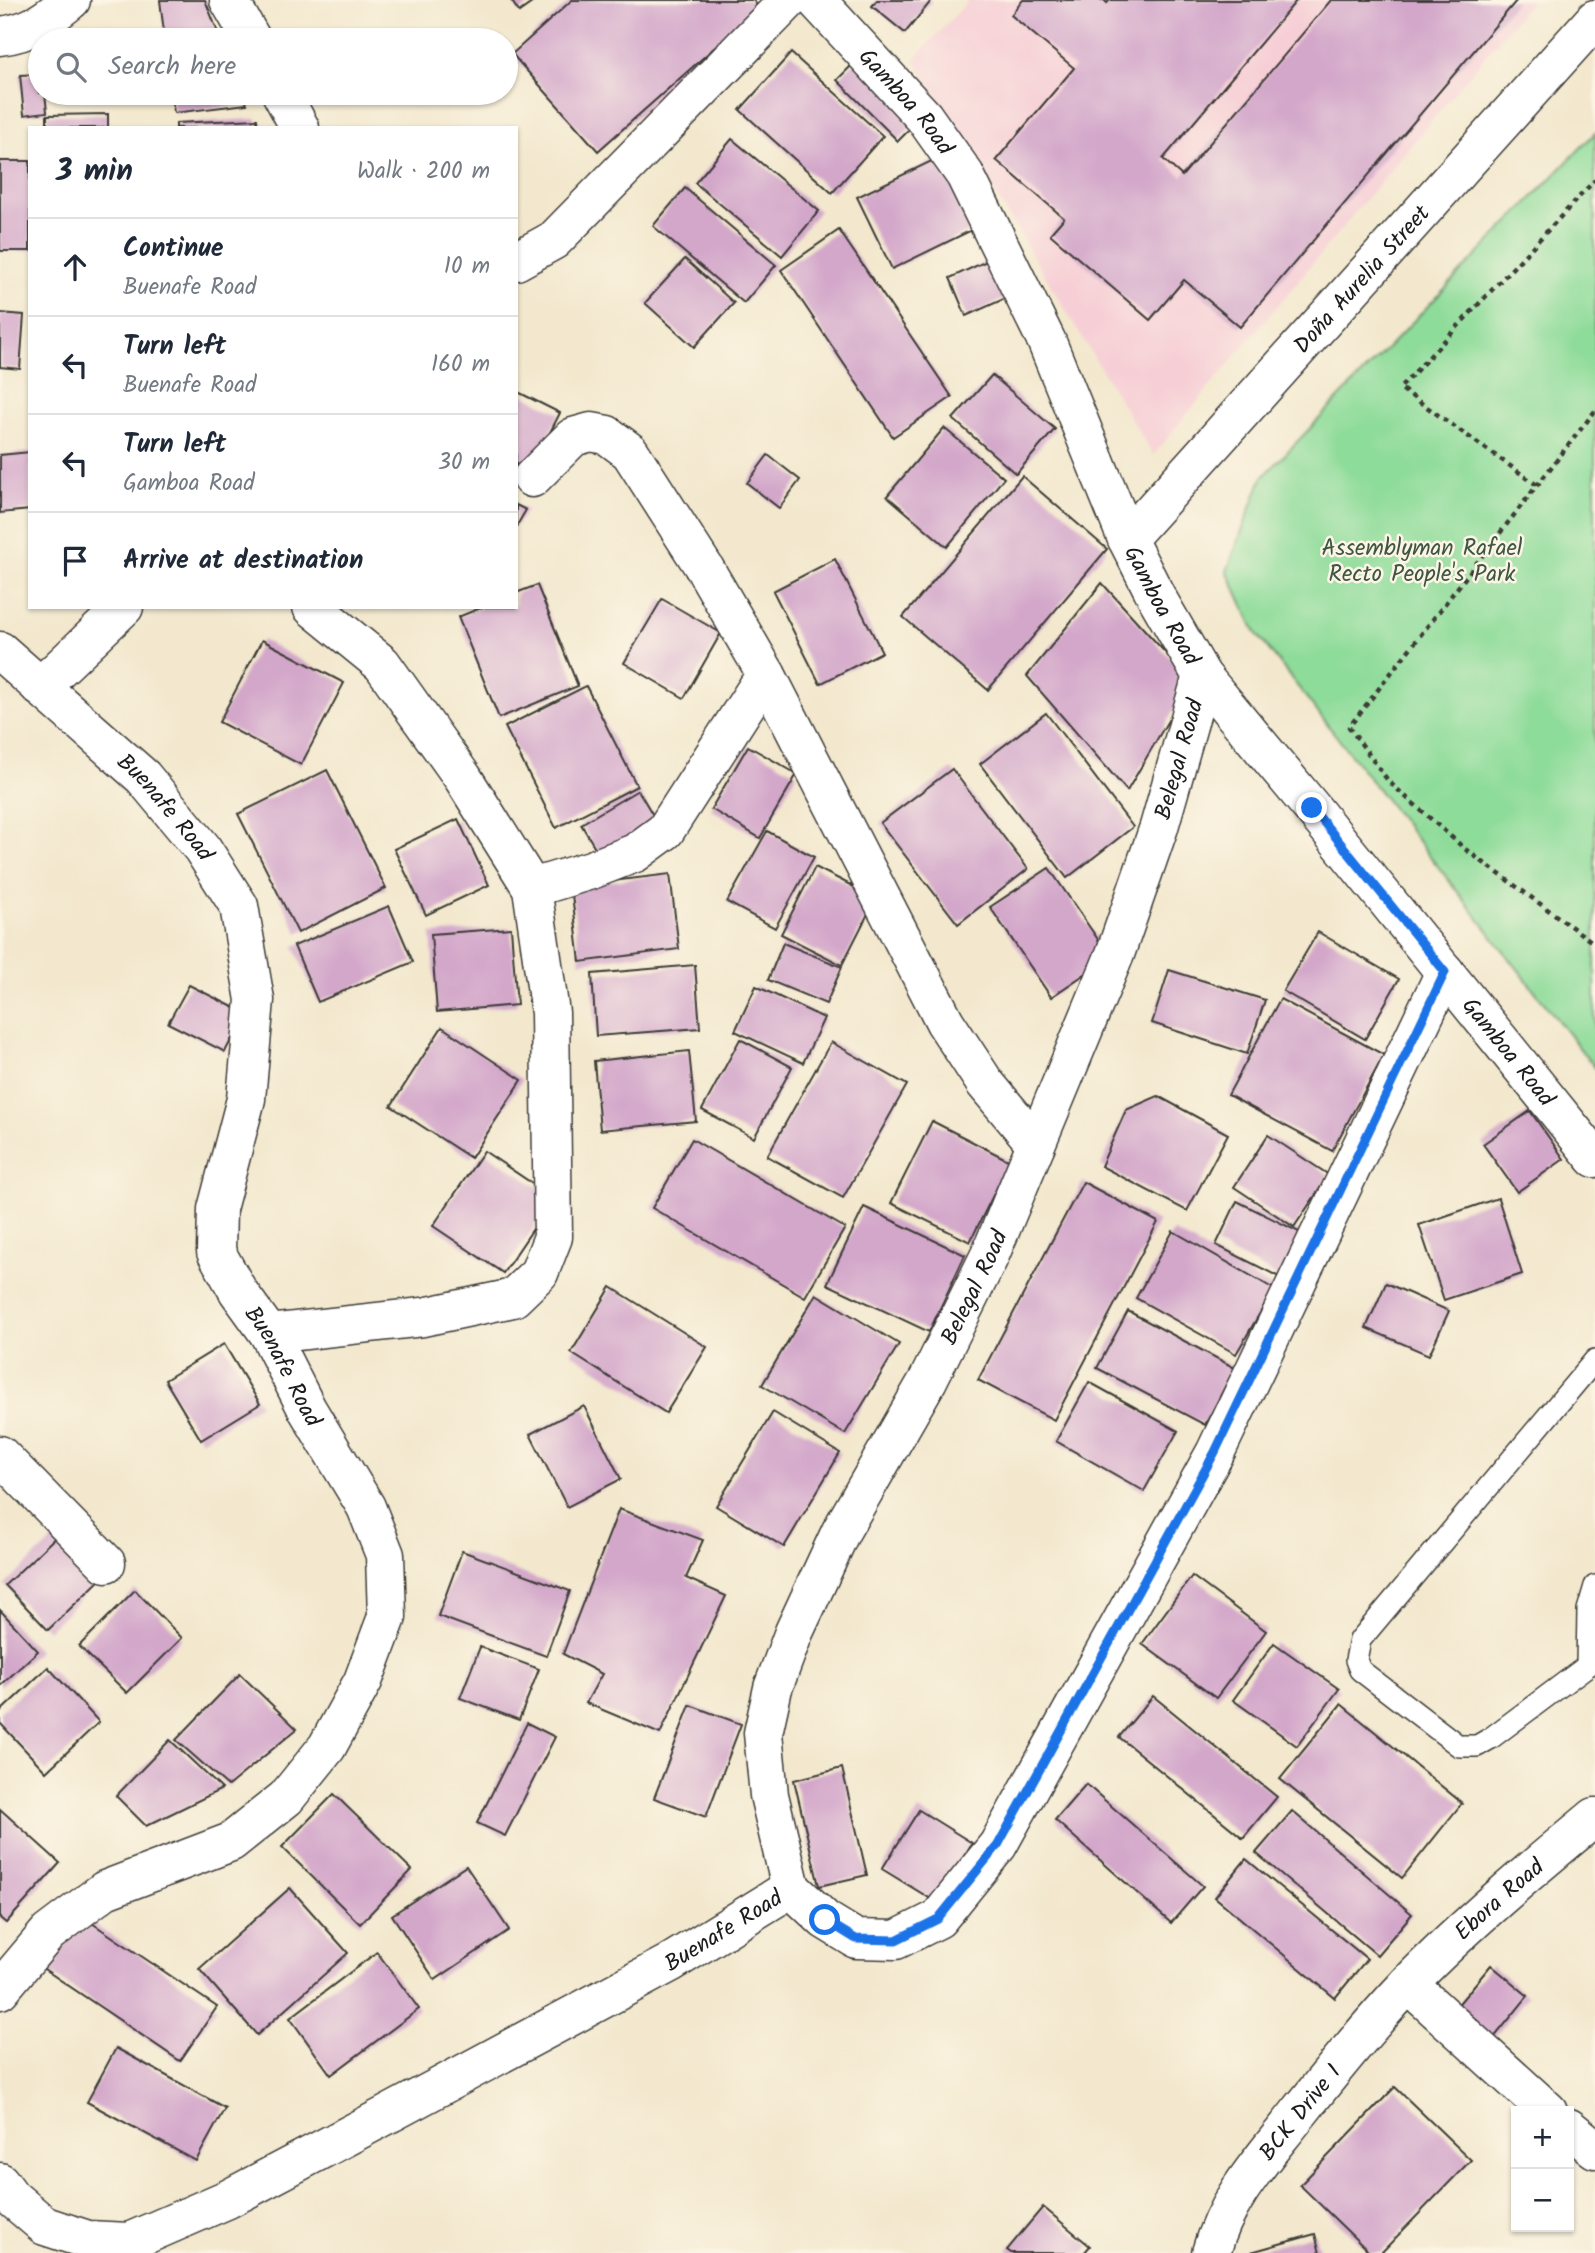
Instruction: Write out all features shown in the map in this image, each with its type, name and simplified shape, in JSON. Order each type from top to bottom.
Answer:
[{"type":"street","points":[[31,28],[49,18],[71,0]]},
{"type":"street","points":[[229,0],[245,28]]},
{"type":"street","points":[[518,260],[554,240],[789,0]]},
{"type":"street","name":"Gamboa Road","points":[[816,0],[924,117],[965,175],[1046,340],[1127,539],[1202,676],[1595,1157]]},
{"type":"street","name":"Doña Aurelia Street","points":[[1127,539],[1595,19]]},
{"type":"street","points":[[0,36],[28,30]]},
{"type":"street","points":[[288,105],[299,126]]},
{"type":"street","points":[[532,478],[573,438],[591,432],[607,435],[630,452],[705,569],[766,674],[945,1022],[985,1083],[1036,1144]]},
{"type":"street","points":[[40,687],[122,609]]},
{"type":"street","points":[[269,1334],[423,1317],[513,1298],[539,1273],[553,1237],[550,1013],[532,888],[463,778],[382,664],[314,609]]},
{"type":"street","name":"Buenafe Road","points":[[0,651],[143,777],[202,848],[239,906],[255,1000],[246,1099],[216,1209],[216,1252],[238,1292],[269,1334],[307,1409],[366,1507],[385,1555],[387,1617],[363,1681],[327,1747],[286,1798],[231,1842],[105,1890],[48,1933],[0,1990]]},
{"type":"street","points":[[532,888],[635,853],[665,831],[766,674]]},
{"type":"street","name":"Belegal Road","points":[[791,1888],[769,1795],[763,1734],[773,1688],[794,1632],[841,1531],[929,1380],[990,1255],[1115,954],[1159,827],[1202,676]]},
{"type":"street","name":"Buenafe Road","points":[[0,2182],[11,2197],[45,2226],[89,2240],[129,2242],[228,2199],[670,1964],[791,1888],[825,1920],[856,1939],[896,1940],[938,1919],[998,1845],[1215,1452],[1445,972]]},
{"type":"street","points":[[0,1455],[106,1563]]},
{"type":"street","name":"Ebora Road","points":[[1408,1984],[1529,1871],[1595,1818]]},
{"type":"street","points":[[1408,1984],[1542,2106]]},
{"type":"street","name":"BCK Drive I","points":[[1211,2253],[1218,2227],[1245,2180],[1334,2069],[1408,1984]]},
{"type":"street","points":[[1574,2132],[1595,2149]]},
{"type":"lane","points":[[1595,1360],[1360,1640],[1356,1660],[1360,1670],[1459,1746],[1477,1746],[1591,1663],[1588,1610],[1595,1586]]},
{"type":"path","points":[[1537,485],[1400,388],[1595,180]]},
{"type":"path","points":[[1595,411],[1349,727],[1389,782],[1465,849],[1595,944]]},
{"type":"shaded area","points":[[969,0],[1532,0],[1153,455],[914,59]]},
{"type":"green space","name":"Assemblyman Rafael Recto People's Park","points":[[1595,133],[1595,1068],[1256,633],[1227,571],[1262,478]]},
{"type":"building","points":[[160,0],[205,0],[216,28],[164,28]]},
{"type":"building","points":[[511,0],[536,0],[519,12]]},
{"type":"building","points":[[572,0],[753,0],[759,8],[598,151],[518,61],[518,49]]},
{"type":"building","points":[[877,0],[932,0],[905,33],[872,6]]},
{"type":"building","points":[[1023,0],[1104,0],[1107,3],[1110,0],[1297,0],[1163,159],[1182,176],[1331,0],[1517,0],[1240,327],[1184,280],[1150,320],[1050,234],[1064,218],[996,160],[1074,68],[1011,15]]},
{"type":"building","points":[[791,53],[883,136],[832,193],[740,110]]},
{"type":"building","points":[[858,59],[919,120],[898,141],[837,80]]},
{"type":"building","points":[[20,75],[28,75],[28,105],[46,105],[47,112],[24,115]]},
{"type":"building","points":[[173,105],[239,105],[174,113]]},
{"type":"building","points":[[108,114],[108,126],[47,126],[47,115]]},
{"type":"building","points":[[257,119],[258,126],[176,126],[176,123]]},
{"type":"building","points":[[732,139],[819,211],[782,256],[695,183]]},
{"type":"building","points":[[946,154],[980,226],[892,269],[857,197]]},
{"type":"building","points":[[0,161],[28,161],[28,251],[0,251]]},
{"type":"building","points":[[685,188],[776,265],[744,303],[653,226]]},
{"type":"building","points":[[839,230],[952,397],[893,437],[781,270]]},
{"type":"building","points":[[995,257],[1013,295],[966,316],[950,278]]},
{"type":"building","points":[[685,259],[734,303],[694,347],[645,303]]},
{"type":"building","points":[[0,313],[24,315],[20,369],[0,367]]},
{"type":"building","points":[[992,375],[1055,429],[1016,474],[953,419]]},
{"type":"building","points":[[518,392],[560,413],[523,485],[518,483]]},
{"type":"building","points":[[944,428],[1004,478],[947,547],[887,496]]},
{"type":"building","points":[[28,452],[28,510],[0,513],[0,455]]},
{"type":"building","points":[[768,455],[800,480],[779,508],[747,483]]},
{"type":"building","points":[[1022,476],[1107,549],[988,690],[903,617]]},
{"type":"building","points":[[518,506],[526,510],[518,524]]},
{"type":"building","points":[[835,559],[882,652],[820,684],[773,591]]},
{"type":"building","points":[[1102,583],[1191,681],[1127,791],[1027,676]]},
{"type":"building","points":[[537,585],[578,686],[499,718],[458,617],[478,609],[518,609],[518,592]]},
{"type":"building","points":[[662,599],[721,633],[684,698],[624,663]]},
{"type":"building","points":[[262,640],[344,683],[301,765],[219,722]]},
{"type":"building","points":[[586,686],[637,786],[556,828],[505,727]]},
{"type":"building","points":[[1046,713],[1133,827],[1067,878],[980,764]]},
{"type":"building","points":[[748,746],[797,774],[760,838],[711,809]]},
{"type":"building","points":[[952,769],[1028,869],[958,924],[880,823]]},
{"type":"building","points":[[327,770],[386,888],[298,933],[238,814]]},
{"type":"building","points":[[638,790],[660,827],[603,861],[581,824]]},
{"type":"building","points":[[458,819],[489,885],[426,915],[394,849]]},
{"type":"building","points":[[767,831],[814,857],[775,928],[727,902]]},
{"type":"building","points":[[815,867],[876,898],[842,965],[781,934]]},
{"type":"building","points":[[1049,868],[1110,957],[1051,997],[990,907]]},
{"type":"building","points":[[670,874],[679,949],[580,962],[571,886]]},
{"type":"building","points":[[389,906],[413,962],[318,1002],[294,946]]},
{"type":"building","points":[[511,928],[517,1005],[437,1012],[431,934]]},
{"type":"building","points":[[1318,932],[1399,979],[1365,1039],[1283,991]]},
{"type":"building","points":[[783,943],[842,967],[826,1004],[768,980]]},
{"type":"building","points":[[695,965],[700,1028],[596,1036],[592,974]]},
{"type":"building","points":[[1169,970],[1265,1000],[1247,1054],[1152,1023]]},
{"type":"building","points":[[189,985],[245,1013],[225,1052],[168,1023]]},
{"type":"building","points":[[756,986],[824,1018],[803,1063],[735,1031]]},
{"type":"building","points":[[1280,999],[1384,1055],[1332,1151],[1228,1095]]},
{"type":"building","points":[[442,1027],[522,1080],[471,1158],[391,1106]]},
{"type":"building","points":[[740,1039],[792,1067],[754,1138],[702,1110]]},
{"type":"building","points":[[831,1042],[907,1085],[843,1198],[767,1156]]},
{"type":"building","points":[[689,1051],[696,1121],[600,1130],[594,1061]]},
{"type":"building","points":[[1158,1096],[1228,1134],[1187,1211],[1101,1166],[1126,1110]]},
{"type":"building","points":[[1530,1111],[1564,1159],[1517,1192],[1483,1144]]},
{"type":"building","points":[[932,1121],[1010,1161],[970,1242],[891,1203]]},
{"type":"building","points":[[1268,1135],[1329,1175],[1294,1227],[1234,1187]]},
{"type":"building","points":[[692,1139],[845,1228],[805,1297],[652,1208]]},
{"type":"building","points":[[484,1151],[554,1198],[503,1273],[433,1226]]},
{"type":"building","points":[[1083,1182],[1158,1222],[1054,1420],[978,1380]]},
{"type":"building","points":[[1498,1198],[1522,1274],[1444,1300],[1419,1225]]},
{"type":"building","points":[[1237,1201],[1305,1235],[1283,1279],[1216,1245]]},
{"type":"building","points":[[864,1207],[965,1255],[929,1332],[827,1284]]},
{"type":"building","points":[[1173,1231],[1274,1289],[1236,1354],[1136,1298]]},
{"type":"building","points":[[1386,1283],[1449,1311],[1429,1355],[1366,1328]]},
{"type":"building","points":[[611,1287],[707,1347],[666,1413],[571,1353]]},
{"type":"building","points":[[816,1294],[899,1344],[845,1434],[762,1385]]},
{"type":"building","points":[[1128,1311],[1235,1368],[1205,1425],[1097,1368]]},
{"type":"building","points":[[224,1344],[260,1404],[201,1440],[165,1380]]},
{"type":"building","points":[[1089,1382],[1178,1431],[1144,1491],[1056,1441]]},
{"type":"building","points":[[584,1406],[621,1479],[567,1507],[530,1434]]},
{"type":"building","points":[[773,1412],[840,1453],[784,1547],[716,1506]]},
{"type":"building","points":[[619,1509],[703,1540],[686,1578],[726,1596],[660,1734],[586,1703],[602,1674],[563,1654]]},
{"type":"building","points":[[61,1532],[103,1577],[48,1630],[5,1585]]},
{"type":"building","points":[[462,1551],[570,1591],[546,1656],[438,1616]]},
{"type":"building","points":[[1192,1576],[1266,1631],[1216,1698],[1142,1644]]},
{"type":"building","points":[[135,1590],[182,1638],[127,1693],[79,1646]]},
{"type":"building","points":[[0,1610],[38,1651],[0,1686]]},
{"type":"building","points":[[1274,1643],[1339,1689],[1297,1746],[1233,1700]]},
{"type":"building","points":[[480,1647],[539,1669],[519,1720],[460,1698]]},
{"type":"building","points":[[48,1667],[99,1722],[46,1772],[0,1723],[0,1712]]},
{"type":"building","points":[[240,1674],[297,1729],[228,1786],[176,1740]]},
{"type":"building","points":[[1153,1696],[1277,1797],[1243,1838],[1119,1737]]},
{"type":"building","points":[[1341,1704],[1462,1803],[1402,1878],[1280,1779]]},
{"type":"building","points":[[690,1705],[741,1724],[706,1817],[654,1798]]},
{"type":"building","points":[[527,1723],[555,1737],[505,1836],[477,1823]]},
{"type":"building","points":[[170,1740],[222,1789],[146,1826],[116,1796]]},
{"type":"building","points":[[842,1768],[867,1875],[819,1886],[794,1780]]},
{"type":"building","points":[[1086,1784],[1203,1886],[1171,1923],[1055,1820]]},
{"type":"building","points":[[334,1794],[412,1870],[360,1924],[282,1847]]},
{"type":"building","points":[[0,1809],[60,1863],[6,1923],[0,1918]]},
{"type":"building","points":[[919,1810],[972,1843],[936,1902],[882,1869]]},
{"type":"building","points":[[1292,1811],[1412,1914],[1377,1955],[1256,1853]]},
{"type":"building","points":[[1246,1859],[1367,1959],[1335,1998],[1215,1897]]},
{"type":"building","points":[[466,1866],[509,1930],[435,1980],[392,1915]]},
{"type":"building","points":[[290,1888],[348,1953],[257,2035],[199,1969]]},
{"type":"building","points":[[77,1913],[217,2007],[180,2061],[41,1967]]},
{"type":"building","points":[[377,1952],[419,2009],[331,2075],[290,2018]]},
{"type":"building","points":[[1491,1965],[1528,1996],[1493,2039],[1456,2007]]},
{"type":"building","points":[[116,2048],[225,2108],[196,2161],[87,2102]]},
{"type":"building","points":[[1395,2087],[1471,2160],[1381,2253],[1370,2253],[1300,2185]]},
{"type":"building","points":[[1043,2207],[1090,2246],[1084,2253],[1011,2253],[1007,2250]]},
{"type":"building","points":[[1315,2234],[1320,2253],[1251,2253],[1251,2252]]},
{"type":"route","points":[[825,1920],[856,1939],[896,1940],[938,1919],[998,1845],[1215,1452],[1445,972],[1312,808]]}]
